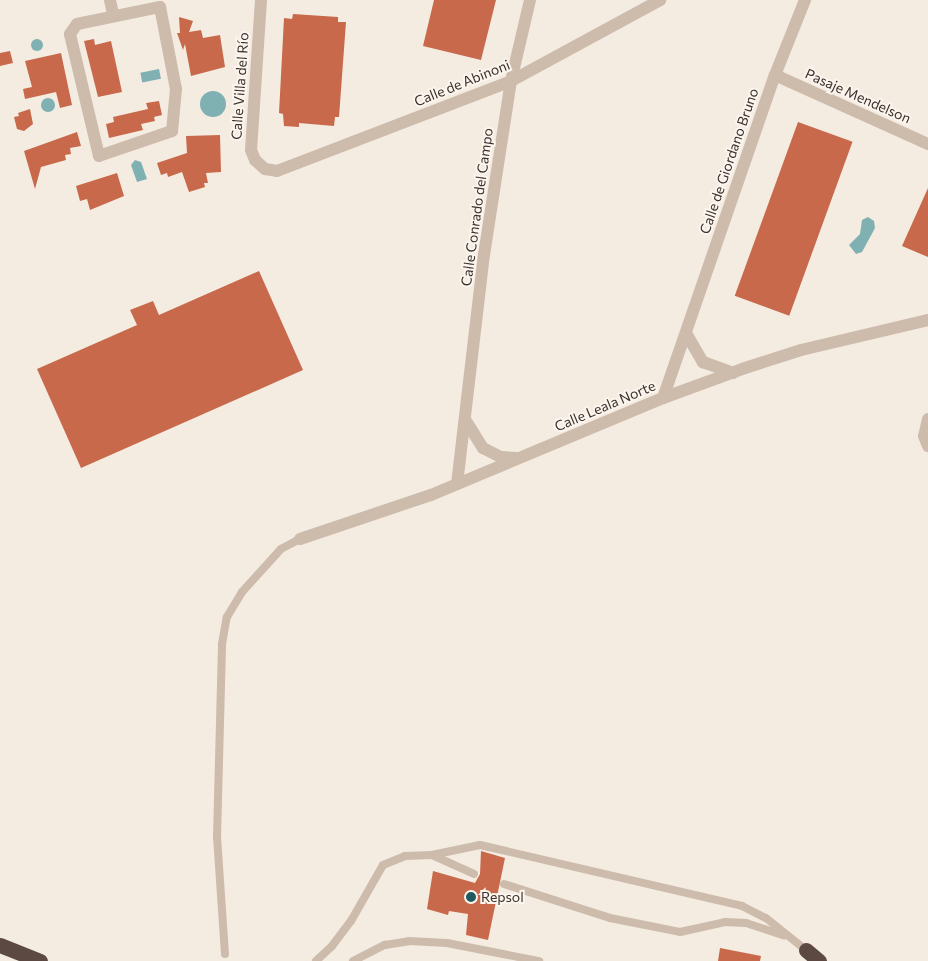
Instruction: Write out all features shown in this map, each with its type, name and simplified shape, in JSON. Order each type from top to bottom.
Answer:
[{"type":"highway","points":[[0,945],[40,961]]},
{"type":"highway","points":[[806,950],[819,961]]},
{"type":"street","points":[[110,0],[113,14]]},
{"type":"street","name":"Calle Villa del Río","points":[[261,0],[251,150],[255,160],[265,169]]},
{"type":"street","name":"Calle Conrado del Campo","points":[[457,484],[466,421],[484,255],[511,81],[530,0]]},
{"type":"street","name":"Calle de Abinoni","points":[[265,169],[277,171],[294,166],[511,81],[660,0]]},
{"type":"street","name":"Calle de Giordano Bruno","points":[[663,398],[775,75],[805,0]]},
{"type":"street","points":[[160,7],[176,89],[175,119],[172,131],[162,137],[99,156],[70,34],[76,24],[113,14],[160,7]]},
{"type":"street","name":"Pasaje Mendelson","points":[[775,75],[928,144]]},
{"type":"street","name":"Calle Leala Norte","points":[[300,539],[457,484],[663,398],[733,373],[801,350],[928,320]]},
{"type":"street","points":[[686,333],[703,362],[733,373]]},
{"type":"street","points":[[928,419],[924,436],[928,446]]},
{"type":"street","points":[[466,421],[476,440],[490,453],[521,458]]},
{"type":"lane","points":[[225,954],[217,837],[222,644],[227,617],[242,592],[281,549],[300,539]]},
{"type":"lane","points":[[316,961],[332,946],[351,921],[383,865],[405,856],[432,855],[480,845],[742,906],[766,918],[806,950]]},
{"type":"lane","points":[[432,855],[474,874]]},
{"type":"lane","points":[[504,884],[610,918],[680,932],[732,922],[768,928],[788,936]]},
{"type":"lane","points":[[353,961],[385,945],[409,941],[446,943],[539,961]]},
{"type":"lane","points":[[491,952],[500,961]]},
{"type":"water","points":[[37,39],[43,45],[37,51],[31,45]]},
{"type":"water","points":[[159,69],[161,79],[142,82],[140,73]]},
{"type":"water","points":[[213,91],[222,95],[226,104],[222,113],[213,117],[204,113],[200,104],[204,95]]},
{"type":"water","points":[[48,98],[53,100],[55,105],[53,110],[48,112],[43,110],[41,105],[43,100]]},
{"type":"water","points":[[135,160],[141,162],[147,179],[137,182],[131,165]]},
{"type":"water","points":[[868,217],[874,221],[875,228],[862,252],[856,254],[849,245],[860,234],[862,220]]},
{"type":"building","points":[[434,0],[496,0],[481,60],[423,46]]},
{"type":"building","points":[[293,14],[338,17],[338,22],[346,22],[339,117],[335,117],[334,126],[299,123],[299,127],[284,126],[283,114],[279,113],[284,18],[292,19]]},
{"type":"building","points":[[179,17],[193,21],[189,32],[201,30],[203,38],[220,35],[225,67],[191,76],[185,44],[183,50],[177,33],[180,33]]},
{"type":"building","points":[[94,39],[95,45],[111,41],[122,92],[98,97],[84,41]]},
{"type":"building","points":[[10,51],[13,63],[0,66],[0,53]]},
{"type":"building","points":[[61,53],[72,105],[60,108],[56,92],[25,99],[23,89],[32,87],[25,61]]},
{"type":"building","points":[[159,101],[162,115],[154,117],[155,121],[141,124],[143,130],[109,138],[106,124],[114,122],[113,117],[148,109],[146,103]]},
{"type":"building","points":[[30,109],[33,124],[24,131],[17,129],[14,117],[19,116],[18,113]]},
{"type":"building","points":[[798,122],[853,142],[789,316],[735,296]]},
{"type":"building","points":[[77,132],[81,146],[70,148],[71,154],[65,155],[66,160],[41,167],[35,189],[24,151]]},
{"type":"building","points":[[220,135],[221,172],[206,173],[208,183],[204,183],[205,187],[189,192],[182,172],[168,177],[167,173],[161,175],[157,163],[187,153],[186,136]]},
{"type":"building","points":[[117,173],[124,196],[90,210],[87,199],[80,201],[76,186]]},
{"type":"building","points":[[928,188],[928,257],[902,246]]},
{"type":"building","points":[[259,271],[303,370],[81,468],[37,369],[137,325],[130,310],[153,301],[159,315]]},
{"type":"building","points":[[481,851],[505,858],[488,940],[466,935],[468,914],[449,911],[448,915],[427,909],[433,871],[475,883],[480,874]]},
{"type":"building","points":[[720,948],[761,956],[760,961],[718,961]]},
{"type":"place","name":"Repsol","points":[[471,897]]}]
